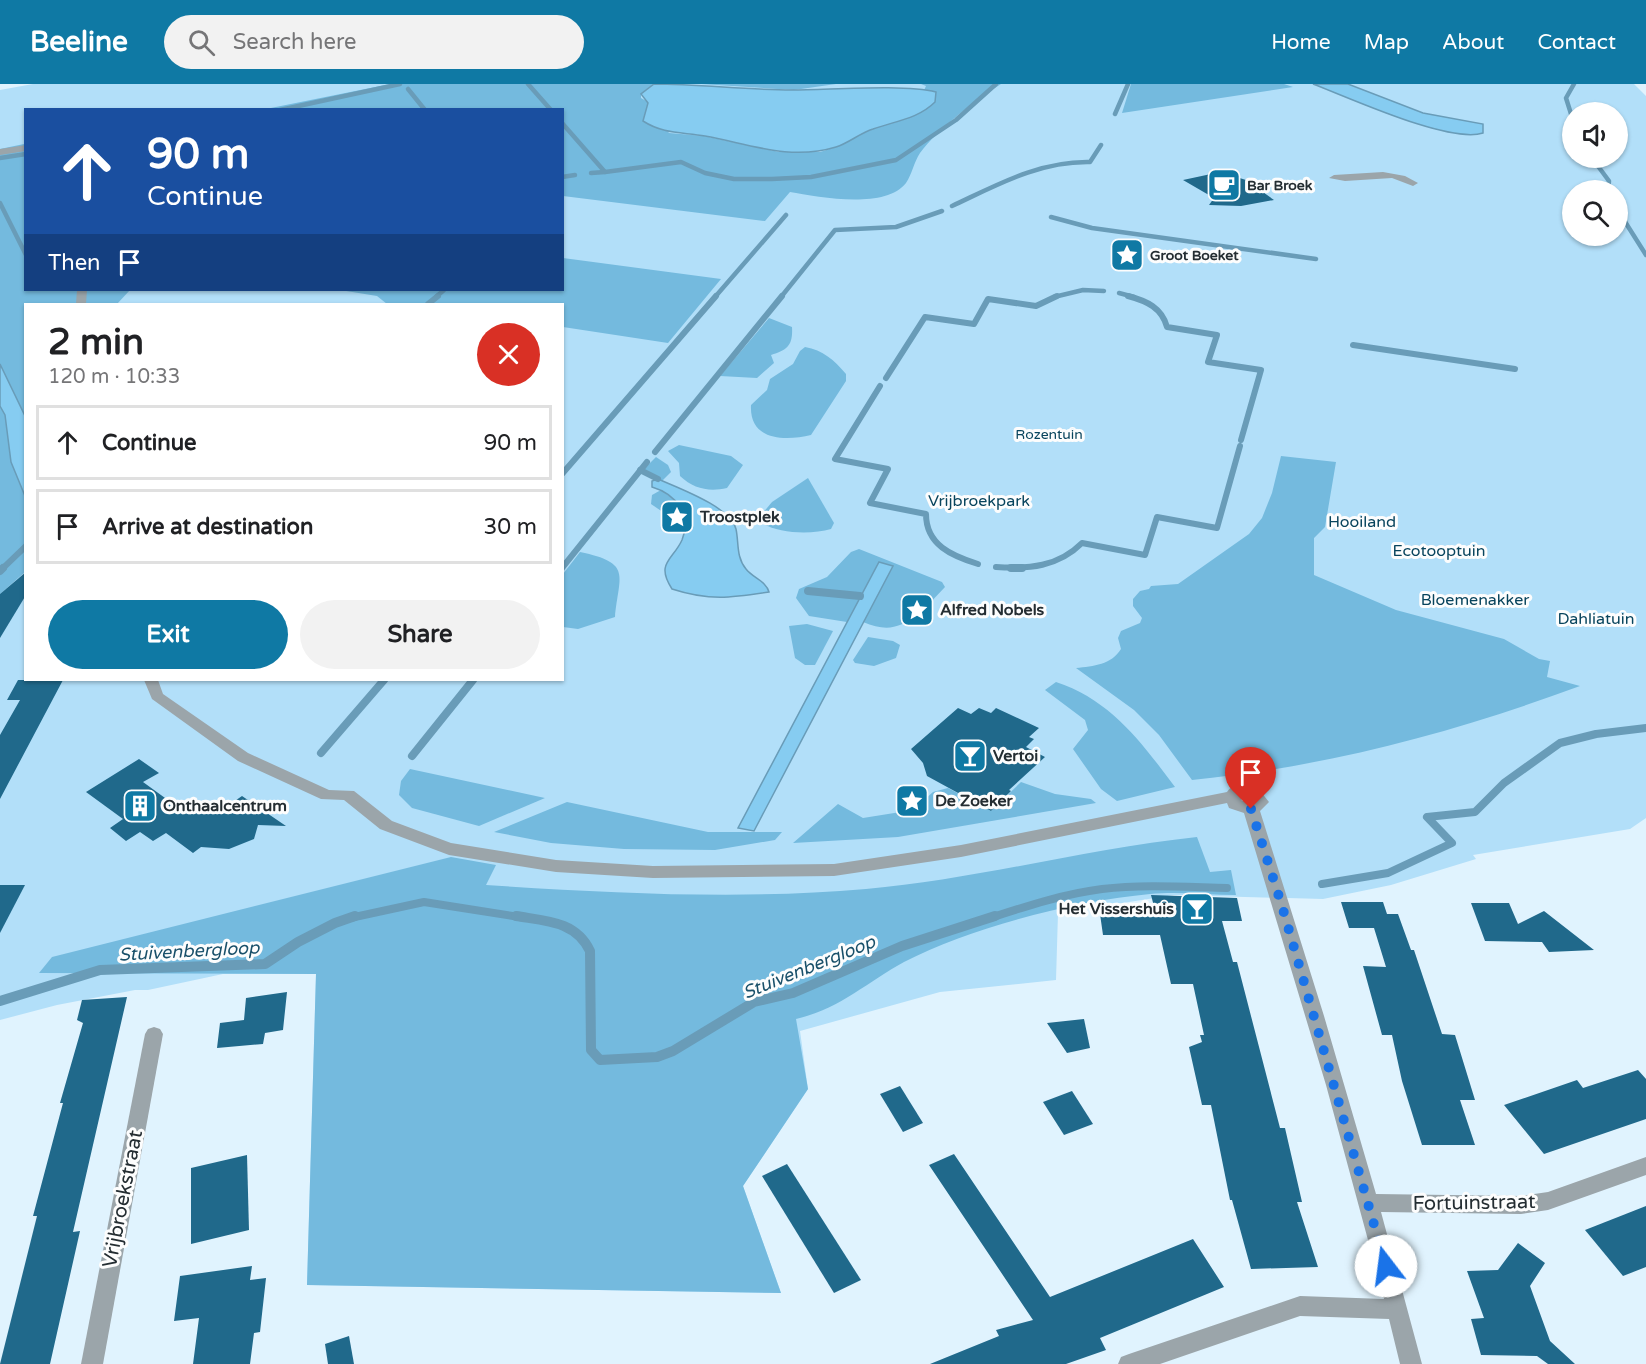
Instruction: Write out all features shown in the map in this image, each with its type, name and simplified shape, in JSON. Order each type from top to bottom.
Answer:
[{"type":"street","points":[[0,152],[24,148]]},
{"type":"street","points":[[1334,178],[1379,173],[1413,183]]},
{"type":"street","points":[[151,681],[157,696],[243,757],[327,795],[348,795],[386,825],[449,849],[556,866],[653,872],[834,870],[961,851],[1232,796],[1235,804],[1261,799],[1282,906],[1369,1203],[1411,1364]]},
{"type":"street","name":"Vrijbroekstraat","points":[[92,1364],[154,1034]]},
{"type":"street","name":"Fortuinstraat","points":[[1369,1203],[1521,1205],[1548,1201],[1646,1166]]},
{"type":"street","points":[[1129,1364],[1300,1306],[1397,1309]]},
{"type":"green space","name":"Vrijbroekpark","points":[[33,84],[1634,84],[1646,96],[1646,818],[1630,829],[1473,855],[1476,859],[1391,885],[1323,899],[1174,895],[1058,913],[1056,980],[940,992],[800,1031],[808,1089],[743,1186],[781,1293],[307,1285],[316,974],[223,974],[148,990],[135,990],[57,1005],[0,1020],[0,90]]},
{"type":"shaded area","points":[[390,84],[654,84],[641,95],[641,98],[648,102],[669,133],[704,136],[779,152],[820,152],[839,146],[871,129],[912,116],[926,86],[921,84],[1001,84],[980,98],[937,134],[920,153],[906,183],[896,191],[883,196],[851,200],[790,192],[765,221],[564,196],[564,108],[271,108]]},
{"type":"shaded area","points":[[654,84],[775,90],[905,88],[936,92],[935,102],[914,116],[868,131],[836,147],[819,151],[786,152],[665,130],[650,125],[643,121],[648,103],[641,94]]},
{"type":"shaded area","points":[[701,84],[836,84],[794,90]]},
{"type":"shaded area","points":[[1131,84],[1284,84],[1293,87],[1122,113]]},
{"type":"shaded area","points":[[1313,84],[1348,84],[1423,113],[1483,124],[1483,133],[1467,135],[1423,126]]},
{"type":"shaded area","points":[[24,144],[24,291],[129,291],[118,303],[24,303],[24,573],[0,594],[0,149]]},
{"type":"shaded area","points":[[564,258],[721,279],[668,343],[564,327],[564,303],[386,303],[377,296],[346,291],[564,291]]},
{"type":"shaded area","points":[[769,318],[792,327],[792,338],[788,346],[771,355],[774,363],[757,378],[720,376]]},
{"type":"shaded area","points":[[805,347],[823,353],[832,360],[846,374],[846,381],[811,435],[790,438],[770,436],[756,426],[752,417],[751,405],[767,390],[770,379],[793,364]]},
{"type":"shaded area","points":[[0,364],[24,414],[24,494],[11,462],[5,415],[0,406]]},
{"type":"shaded area","points":[[679,445],[731,456],[743,465],[727,488],[714,490],[702,488],[680,476],[679,463],[668,451]]},
{"type":"shaded area","points":[[1281,456],[1336,462],[1325,527],[1314,538],[1314,575],[1396,610],[1504,639],[1539,659],[1550,661],[1547,677],[1580,686],[1438,733],[1341,757],[1192,780],[1159,735],[1134,710],[1076,668],[1102,664],[1117,654],[1121,649],[1118,638],[1121,631],[1140,623],[1142,618],[1133,606],[1133,599],[1140,591],[1149,589],[1151,586],[1178,584],[1249,534],[1262,518],[1272,493]]},
{"type":"shaded area","points":[[656,457],[668,465],[671,472],[662,481],[643,470]]},
{"type":"shaded area","points":[[808,478],[834,523],[831,529],[813,532],[783,531],[764,525],[757,520],[772,502]]},
{"type":"shaded area","points":[[658,479],[703,499],[725,513],[736,529],[739,555],[743,564],[765,585],[769,592],[743,596],[709,597],[672,589],[667,580],[665,567],[682,540],[685,522],[675,500],[661,490],[652,487],[652,481]]},
{"type":"shaded area","points":[[661,490],[679,505],[684,518],[676,521],[651,504],[652,495]]},
{"type":"shaded area","points":[[859,549],[942,582],[945,587],[927,606],[917,606],[912,609],[917,614],[897,626],[885,628],[863,622],[892,566],[879,562],[847,622],[809,616],[796,598],[799,589],[827,577],[851,552]]},
{"type":"shaded area","points":[[580,552],[597,556],[615,566],[620,581],[615,617],[578,629],[564,627],[564,573]]},
{"type":"shaded area","points":[[879,562],[893,566],[754,831],[738,828]]},
{"type":"shaded area","points":[[807,624],[833,631],[815,665],[805,665],[795,658],[789,626]]},
{"type":"shaded area","points":[[868,637],[893,641],[900,645],[896,658],[874,666],[855,663],[853,660]]},
{"type":"shaded area","points":[[1056,682],[1093,700],[1124,725],[1175,787],[1117,801],[1101,789],[1073,749],[1088,730],[1085,720],[1045,690]]},
{"type":"shaded area","points":[[410,769],[545,798],[479,826],[412,808],[399,795],[401,781]]},
{"type":"shaded area","points":[[1021,782],[1055,794],[1091,799],[1096,803],[898,837],[793,843],[838,804],[863,818],[913,810],[933,792],[948,788],[991,811]]},
{"type":"shaded area","points":[[567,802],[708,832],[782,832],[775,840],[715,850],[624,849],[551,843],[494,832]]},
{"type":"shaded area","points":[[1197,837],[1210,872],[1231,870],[1236,895],[1161,893],[1121,897],[1057,909],[992,927],[931,949],[904,962],[840,1002],[796,1019],[808,1089],[743,1186],[781,1293],[307,1285],[316,974],[39,973],[52,957],[451,857],[496,865],[486,885],[628,893],[771,894],[866,889],[908,884],[1155,842]]},
{"type":"building","points":[[1211,174],[1230,175],[1246,180],[1274,200],[1241,206],[1209,205],[1214,198],[1183,180]]},
{"type":"building","points":[[24,574],[24,598],[0,638],[0,594]]},
{"type":"building","points":[[18,680],[62,681],[0,799],[0,735],[20,700],[7,700]]},
{"type":"building","name":"Vertoi","points":[[958,708],[971,714],[979,708],[991,713],[996,708],[1039,728],[1029,737],[1034,739],[1026,747],[1045,757],[1009,790],[1011,791],[991,811],[927,776],[923,763],[911,749]]},
{"type":"building","name":"Onthaalcentrum","points":[[139,759],[159,773],[143,782],[183,811],[198,802],[207,808],[220,799],[229,805],[242,796],[286,826],[258,825],[254,839],[229,849],[201,847],[193,853],[166,833],[153,841],[140,832],[126,841],[110,828],[123,819],[86,792]]},
{"type":"building","points":[[0,885],[25,885],[0,933]]},
{"type":"building","points":[[1151,895],[1237,898],[1242,921],[1222,921],[1233,962],[1237,962],[1280,1128],[1285,1128],[1302,1202],[1297,1202],[1318,1267],[1251,1269],[1232,1200],[1230,1200],[1211,1105],[1202,1105],[1189,1047],[1202,1042],[1200,1035],[1204,1035],[1193,984],[1171,984],[1160,935],[1103,935],[1100,914],[1156,914]]},
{"type":"building","points":[[1341,902],[1383,902],[1387,914],[1398,914],[1411,950],[1414,950],[1442,1034],[1455,1035],[1475,1100],[1460,1100],[1475,1145],[1422,1145],[1402,1081],[1392,1035],[1382,1035],[1363,966],[1386,967],[1374,928],[1349,928]]},
{"type":"building","points":[[1471,903],[1509,903],[1518,924],[1544,911],[1594,950],[1549,952],[1542,942],[1485,941]]},
{"type":"building","points":[[287,992],[283,1030],[265,1033],[263,1044],[217,1048],[220,1023],[244,1020],[246,998]]},
{"type":"building","points":[[127,997],[73,1232],[80,1231],[50,1364],[0,1364],[37,1216],[33,1216],[63,1103],[60,1103],[83,1023],[77,1020],[82,1000]]},
{"type":"building","points":[[1084,1019],[1090,1048],[1067,1053],[1047,1023]]},
{"type":"building","points":[[1638,1070],[1646,1079],[1646,1119],[1544,1154],[1504,1105],[1577,1080],[1583,1088]]},
{"type":"building","points":[[900,1086],[923,1123],[903,1132],[880,1094]]},
{"type":"building","points":[[1072,1091],[1093,1124],[1064,1135],[1043,1102]]},
{"type":"building","points":[[954,1154],[1050,1297],[1193,1239],[1224,1287],[1100,1338],[1106,1350],[1066,1364],[930,1364],[999,1336],[996,1330],[1033,1320],[929,1165]]},
{"type":"building","points":[[247,1155],[249,1230],[191,1244],[191,1168]]},
{"type":"building","points":[[787,1164],[861,1280],[834,1293],[762,1176]]},
{"type":"building","points":[[1646,1206],[1646,1267],[1623,1276],[1585,1230]]},
{"type":"building","points":[[1518,1243],[1545,1263],[1530,1286],[1550,1341],[1575,1364],[1548,1364],[1537,1356],[1481,1355],[1471,1319],[1484,1318],[1467,1271],[1498,1270]]},
{"type":"building","points":[[252,1266],[250,1280],[266,1278],[260,1332],[254,1333],[250,1364],[193,1364],[199,1318],[174,1321],[180,1276]]},
{"type":"building","points":[[349,1336],[354,1364],[328,1364],[325,1344]]},
{"type":"waterway","points":[[289,108],[400,84]]},
{"type":"waterway","points":[[528,84],[549,108]]},
{"type":"waterway","points":[[605,172],[681,162],[705,173],[734,179],[772,179],[811,177],[896,160],[956,120],[996,84]]},
{"type":"waterway","points":[[1115,114],[1128,84]]},
{"type":"waterway","name":"Stuivenbergloop","points":[[1567,102],[1566,98],[1574,84]]},
{"type":"waterway","points":[[408,89],[423,108]]},
{"type":"waterway","points":[[564,125],[605,172]]},
{"type":"waterway","points":[[952,206],[1036,170],[1090,162],[1101,145]]},
{"type":"waterway","points":[[0,158],[24,154]]},
{"type":"waterway","name":"Stuivenbergloop","points":[[1599,168],[1608,180]]},
{"type":"waterway","points":[[591,173],[605,172]]},
{"type":"waterway","points":[[564,177],[575,175]]},
{"type":"waterway","points":[[0,203],[24,251]]},
{"type":"waterway","points":[[781,297],[835,230],[896,227],[942,211]]},
{"type":"waterway","points":[[715,297],[786,215]]},
{"type":"waterway","points":[[1051,217],[1092,228],[1316,259]]},
{"type":"waterway","name":"Stuivenbergloop","points":[[1628,226],[1646,255]]},
{"type":"waterway","points":[[1056,297],[1083,290],[1104,291]]},
{"type":"waterway","points":[[436,297],[443,291]]},
{"type":"waterway","points":[[1119,293],[1134,297]]},
{"type":"waterway","points":[[429,303],[438,296]]},
{"type":"waterway","points":[[564,472],[716,296]]},
{"type":"waterway","points":[[655,452],[782,296]]},
{"type":"waterway","points":[[1128,296],[1153,306],[1165,320],[1167,327],[1217,335],[1208,362],[1261,370],[1241,440]]},
{"type":"waterway","points":[[886,378],[925,317],[974,324],[988,299],[1036,306],[1056,297]]},
{"type":"waterway","points":[[1353,345],[1515,369]]},
{"type":"waterway","points":[[880,386],[835,459],[888,469],[870,503],[926,514],[930,534],[942,548],[978,564]]},
{"type":"waterway","points":[[996,567],[1031,567],[1053,562],[1082,543],[1145,555],[1157,517],[1217,528],[1240,446]]},
{"type":"waterway","points":[[640,470],[647,462]]},
{"type":"waterway","points":[[564,566],[640,470]]},
{"type":"waterway","points":[[640,470],[658,479]]},
{"type":"waterway","name":"Stuivenbergloop","points":[[2,569],[24,548]]},
{"type":"waterway","points":[[1011,568],[1022,568]]},
{"type":"waterway","points":[[808,591],[860,596]]},
{"type":"waterway","points":[[321,753],[383,681]]},
{"type":"waterway","points":[[412,756],[472,681]]},
{"type":"waterway","name":"Stuivenbergloop","points":[[1322,884],[1388,873],[1452,843],[1427,817],[1475,812],[1504,783],[1560,743],[1596,734],[1646,728]]},
{"type":"waterway","name":"Stuivenbergloop","points":[[990,918],[1059,897],[1117,887],[1227,888]]},
{"type":"waterway","name":"Stuivenbergloop","points":[[350,918],[424,902],[526,918]]},
{"type":"waterway","name":"Stuivenbergloop","points":[[0,1001],[100,970],[265,964],[298,942],[335,923],[355,916]]},
{"type":"waterway","name":"Stuivenbergloop","points":[[516,916],[549,921],[568,928],[584,941],[590,951],[591,1050],[600,1060],[657,1057],[673,1051],[754,1002],[793,993],[902,946],[995,916]]},
{"type":"place","name":"Bar Broek","points":[[1224,185]]},
{"type":"place","name":"Groot Boeket","points":[[1127,255]]},
{"type":"place","name":"Troostplek","points":[[677,517]]},
{"type":"place","name":"Alfred Nobels","points":[[917,610]]},
{"type":"place","name":"Vertoi","points":[[970,756]]},
{"type":"place","name":"De Zoeker","points":[[912,801]]},
{"type":"place","name":"Onthaalcentrum","points":[[140,806]]},
{"type":"place","name":"Het Vissershuis","points":[[1197,909]]},
{"type":"route","points":[[1251,809],[1282,906],[1386,1266]]},
{"type":"park label","name":"Rozentuin","points":[[1049,434]]},
{"type":"park label","name":"Hooiland","points":[[1362,522]]},
{"type":"park label","name":"Ecotooptuin","points":[[1439,551]]},
{"type":"park label","name":"Bloemenakker","points":[[1475,600]]},
{"type":"park label","name":"Dahliatuin","points":[[1596,619]]}]
